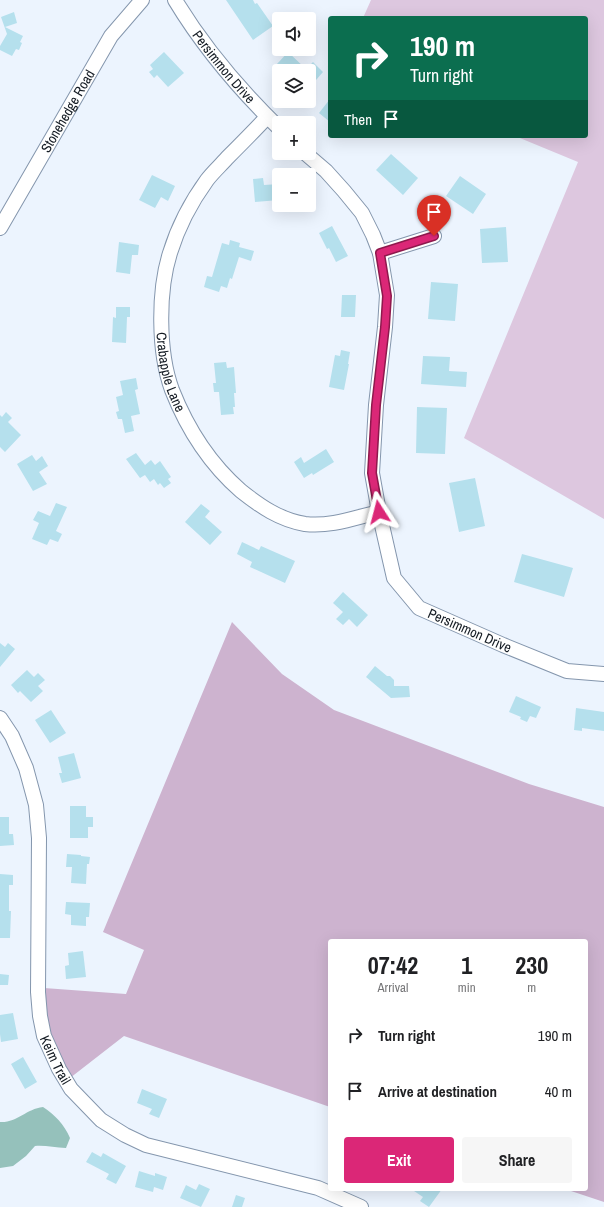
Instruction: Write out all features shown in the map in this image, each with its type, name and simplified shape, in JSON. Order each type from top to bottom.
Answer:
[{"type":"street","name":"Stonehedge Road","points":[[0,228],[111,36],[142,0]]},
{"type":"street","name":"Persimmon Drive","points":[[175,0],[188,22],[210,53],[242,92],[272,122]]},
{"type":"street","name":"Crabapple Lane","points":[[267,117],[207,179],[180,227],[170,253],[163,288],[160,319],[164,356],[172,389],[187,422],[202,448],[218,468],[256,503],[267,510],[278,516],[304,524],[334,524],[379,512]]},
{"type":"street","name":"Persimmon Drive","points":[[313,160],[326,171],[362,213],[380,253],[387,296],[376,405],[372,473],[394,578],[419,608],[503,645],[567,670],[604,674]]},
{"type":"street","points":[[380,253],[434,236]]},
{"type":"street","name":"Keim Trail","points":[[0,718],[12,736],[26,768],[36,805],[39,838],[38,992],[40,1016],[44,1036],[59,1069],[71,1089],[101,1120],[125,1135],[146,1145],[318,1188],[361,1207]]},
{"type":"shaded area","points":[[371,0],[604,0],[604,519],[464,438],[578,162],[520,138],[588,138],[588,16],[364,16]]},
{"type":"shaded area","points":[[232,622],[282,674],[334,710],[529,784],[604,807],[604,1202],[571,1191],[588,1191],[588,939],[328,939],[328,1106],[124,1036],[70,1078],[50,1038],[44,988],[126,994],[144,950],[103,932]]},
{"type":"shaded area","points":[[43,1107],[59,1120],[68,1133],[70,1138],[66,1148],[35,1146],[26,1156],[13,1166],[0,1168],[0,1122],[12,1120],[32,1110]]},
{"type":"building","points":[[226,0],[253,0],[255,4],[257,3],[272,25],[272,27],[253,40]]},
{"type":"building","points":[[14,12],[17,23],[5,27],[23,36],[20,42],[22,43],[19,50],[16,49],[12,56],[0,50],[0,46],[7,34],[1,17]]},
{"type":"building","points":[[164,52],[184,73],[168,87],[157,75],[154,78],[149,72],[153,69],[150,65]]},
{"type":"building","points":[[284,56],[292,56],[301,64],[277,64]]},
{"type":"building","points":[[316,65],[323,72],[316,80]]},
{"type":"building","points":[[328,102],[328,120],[319,113]]},
{"type":"building","points":[[391,154],[418,178],[403,195],[376,170]]},
{"type":"building","points":[[152,175],[175,186],[168,201],[161,197],[155,208],[139,200]]},
{"type":"building","points":[[460,176],[486,194],[473,214],[446,196]]},
{"type":"building","points":[[263,178],[264,185],[272,184],[272,201],[255,202],[253,179]]},
{"type":"building","points":[[332,226],[348,256],[336,262],[319,233]]},
{"type":"building","points":[[506,227],[508,262],[482,263],[480,229]]},
{"type":"building","points":[[230,240],[240,243],[239,247],[254,251],[251,261],[239,257],[232,279],[230,278],[227,288],[221,286],[219,292],[204,287],[207,276],[212,277],[222,243],[229,245]]},
{"type":"building","points":[[119,242],[139,245],[138,255],[132,255],[130,274],[116,272]]},
{"type":"building","points":[[431,282],[458,284],[455,321],[428,319]]},
{"type":"building","points":[[342,295],[356,295],[355,317],[341,317]]},
{"type":"building","points":[[116,307],[130,307],[130,317],[127,317],[126,343],[112,342],[113,317],[116,318]]},
{"type":"building","points":[[341,350],[350,352],[344,390],[329,387],[335,355],[340,356]]},
{"type":"building","points":[[423,356],[450,357],[449,371],[467,372],[466,387],[421,384]]},
{"type":"building","points":[[226,362],[227,368],[234,367],[236,393],[234,393],[235,407],[233,407],[234,414],[221,415],[219,392],[214,392],[213,383],[216,383],[214,363]]},
{"type":"building","points":[[136,378],[138,389],[135,390],[140,414],[131,416],[134,431],[125,433],[122,419],[118,419],[116,412],[119,411],[116,397],[123,395],[120,381]]},
{"type":"building","points":[[417,407],[447,408],[445,454],[416,453]]},
{"type":"building","points":[[6,412],[12,418],[8,422],[21,435],[5,452],[0,447],[0,415],[2,417]]},
{"type":"building","points":[[326,449],[334,462],[313,475],[312,473],[304,478],[294,462],[301,457],[304,463]]},
{"type":"building","points":[[136,453],[145,465],[151,460],[155,465],[160,461],[171,477],[168,479],[171,483],[164,488],[160,483],[158,485],[154,479],[150,482],[145,475],[140,478],[126,459]]},
{"type":"building","points":[[32,455],[36,461],[42,456],[48,466],[39,472],[47,484],[33,491],[17,464]]},
{"type":"building","points":[[475,478],[485,526],[459,532],[449,483]]},
{"type":"building","points":[[56,503],[67,507],[56,531],[62,534],[58,542],[50,539],[47,545],[32,539],[39,523],[33,520],[38,511],[50,516]]},
{"type":"building","points":[[201,504],[210,511],[205,517],[222,532],[210,545],[185,522]]},
{"type":"building","points":[[242,542],[259,550],[261,546],[295,561],[285,583],[250,567],[252,562],[237,554]]},
{"type":"building","points":[[522,554],[573,568],[564,597],[514,582]]},
{"type":"building","points":[[343,592],[368,615],[357,627],[349,619],[343,625],[336,619],[343,612],[333,603]]},
{"type":"building","points":[[0,643],[5,647],[8,643],[15,649],[0,667]]},
{"type":"building","points":[[375,666],[394,680],[394,686],[409,686],[410,697],[391,698],[366,677]]},
{"type":"building","points":[[27,670],[34,677],[38,673],[45,680],[38,686],[43,691],[31,702],[20,691],[18,693],[11,685]]},
{"type":"building","points":[[516,696],[541,707],[536,718],[530,716],[527,722],[520,719],[521,717],[509,712]]},
{"type":"building","points":[[576,708],[604,712],[604,731],[582,728],[582,731],[574,730]]},
{"type":"building","points":[[51,710],[66,733],[50,743],[35,720]]},
{"type":"building","points":[[74,753],[81,778],[62,783],[59,773],[62,773],[58,757]]},
{"type":"building","points":[[70,806],[86,806],[86,817],[93,817],[93,827],[88,827],[88,838],[70,838]]},
{"type":"building","points":[[0,817],[9,817],[9,834],[13,834],[14,845],[0,846]]},
{"type":"building","points":[[67,854],[90,857],[89,864],[87,864],[86,884],[71,883],[72,867],[66,867]]},
{"type":"building","points":[[0,874],[13,875],[13,885],[9,885],[9,911],[11,911],[10,938],[0,938]]},
{"type":"building","points":[[66,902],[90,903],[89,917],[86,917],[86,926],[71,925],[71,915],[65,914]]},
{"type":"building","points":[[83,951],[86,977],[66,979],[65,966],[69,965],[68,953]]},
{"type":"building","points":[[0,974],[9,975],[8,985],[0,985]]},
{"type":"building","points":[[13,1013],[18,1039],[1,1042],[0,1015]]},
{"type":"building","points":[[23,1057],[37,1082],[25,1089],[11,1064]]},
{"type":"building","points":[[142,1089],[167,1099],[159,1118],[149,1114],[152,1109],[137,1103]]},
{"type":"building","points":[[92,1152],[101,1157],[103,1153],[126,1166],[116,1184],[106,1179],[109,1174],[86,1162]]},
{"type":"building","points":[[139,1171],[155,1176],[155,1173],[167,1177],[163,1190],[154,1187],[153,1192],[135,1187]]},
{"type":"building","points":[[199,1184],[210,1189],[201,1207],[180,1198],[186,1185],[196,1190]]},
{"type":"building","points":[[414,1191],[441,1191],[429,1207],[420,1201],[423,1197]]},
{"type":"building","points":[[236,1195],[245,1198],[242,1207],[232,1207]]},
{"type":"route","points":[[379,512],[372,473],[376,405],[387,296],[380,253],[434,236]]}]
